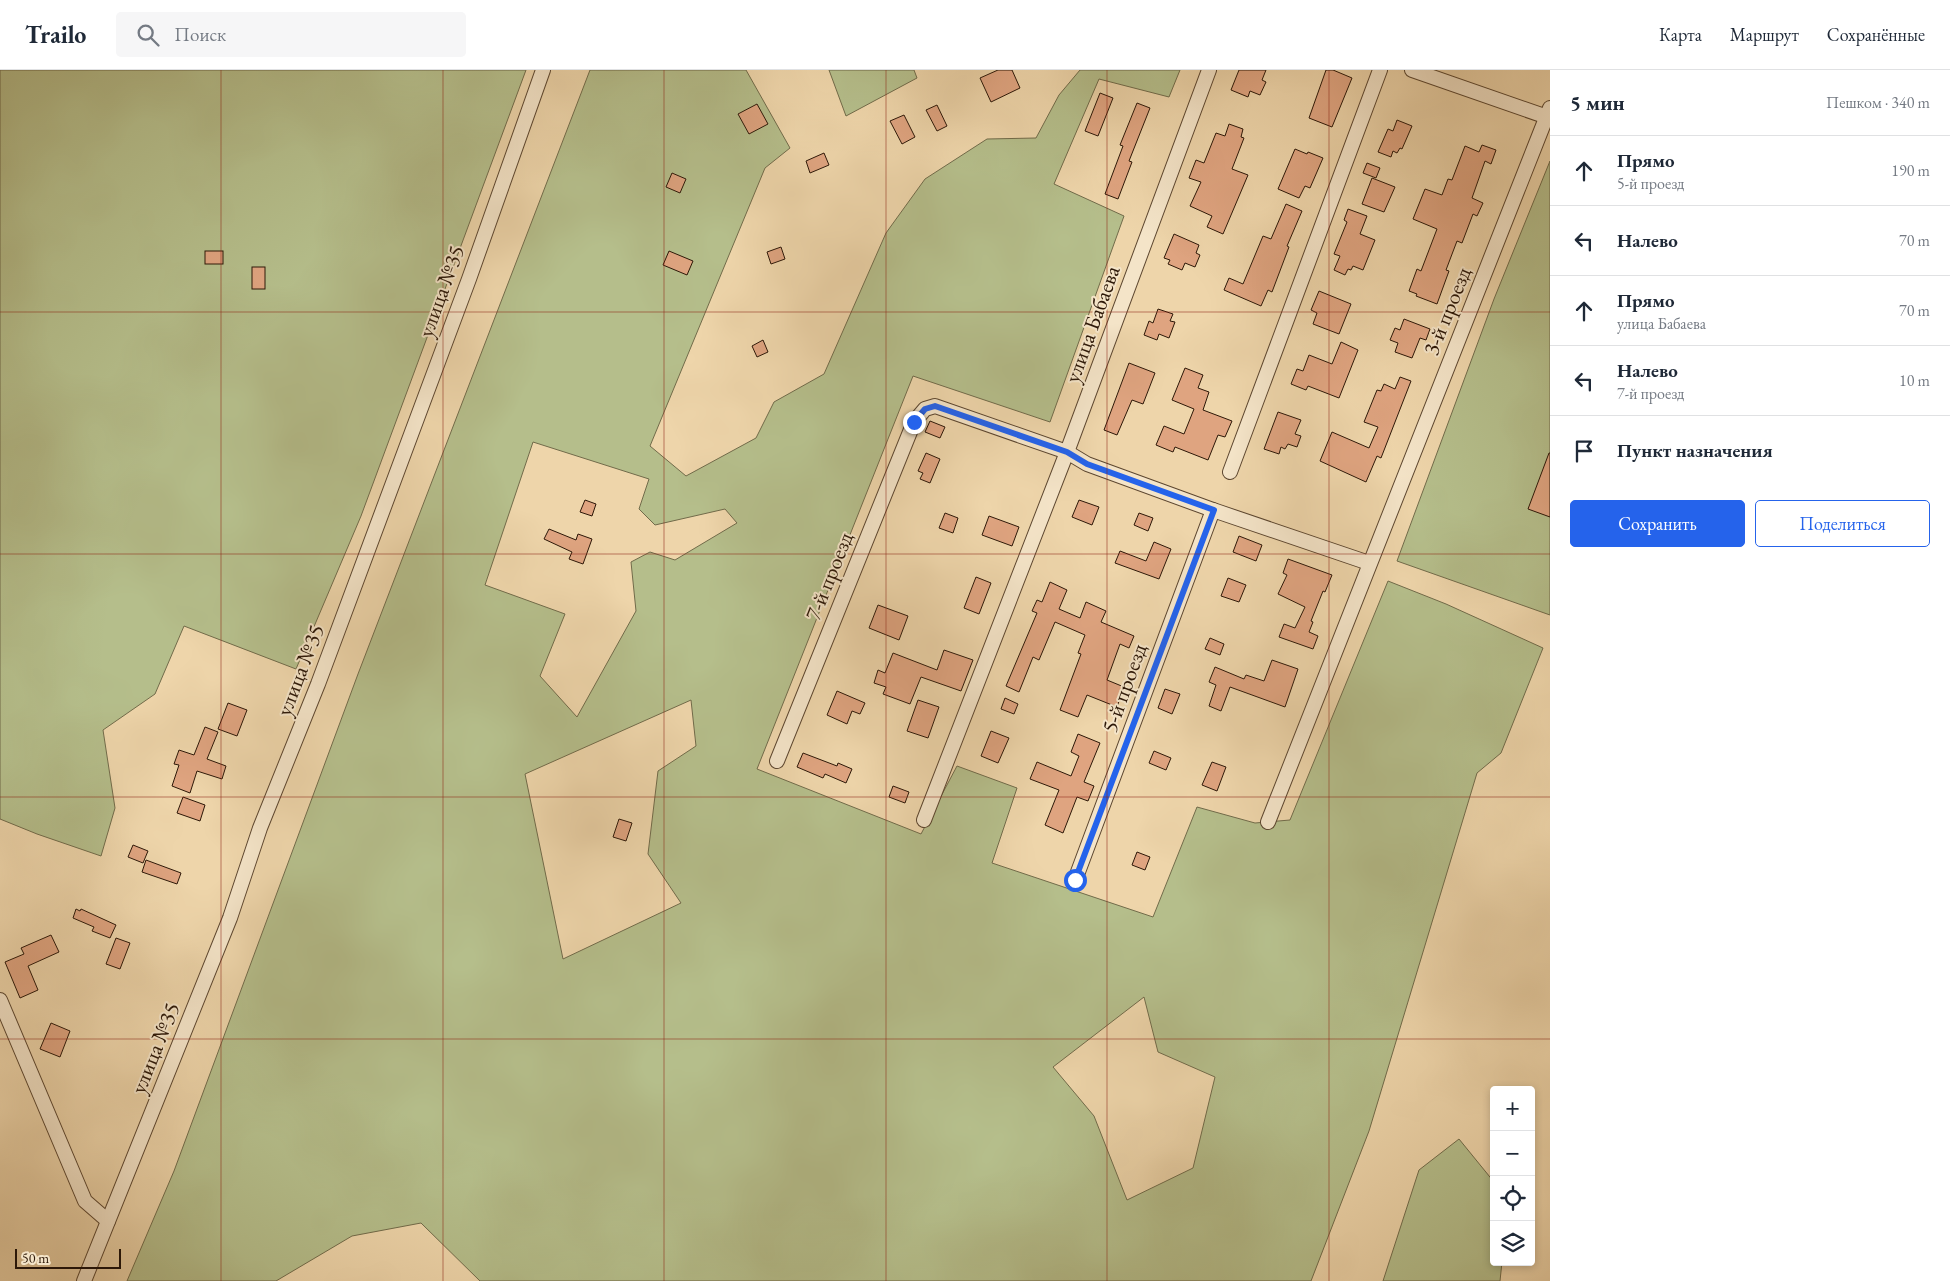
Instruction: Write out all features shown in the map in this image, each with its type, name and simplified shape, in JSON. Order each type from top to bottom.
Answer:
[{"type":"street","name":"улица №35","points":[[84,1281],[230,918],[260,828],[318,684],[469,279],[543,70]]},
{"type":"street","name":"улица Бабаева","points":[[924,820],[1067,452],[1209,70]]},
{"type":"street","points":[[1230,472],[1380,70]]},
{"type":"street","points":[[1412,70],[1549,115]]},
{"type":"street","name":"3-й проезд","points":[[1268,822],[1369,563],[1549,115]]},
{"type":"street","name":"7-й проезд","points":[[777,761],[914,422],[925,409],[935,406],[1067,452]]},
{"type":"street","points":[[1067,452],[1087,464],[1369,563]]},
{"type":"street","name":"5-й проезд","points":[[1075,880],[1214,510]]},
{"type":"street","points":[[0,1000],[85,1201],[108,1222]]},
{"type":"green space","points":[[0,70],[526,70],[361,516],[296,669],[184,626],[155,694],[103,730],[115,808],[101,856],[0,819]]},
{"type":"green space","points":[[590,70],[746,70],[790,148],[765,168],[650,446],[686,476],[756,438],[774,402],[824,374],[886,233],[925,179],[987,139],[1036,138],[1059,95],[1080,70],[1180,70],[1169,97],[1099,79],[1054,184],[1124,216],[1050,422],[913,376],[757,769],[921,834],[957,766],[1017,788],[992,863],[1153,917],[1197,807],[1255,823],[1290,820],[1388,581],[1446,604],[1543,648],[1501,753],[1477,773],[1369,1131],[1311,1281],[480,1281],[421,1223],[352,1236],[276,1281],[127,1281],[174,1171],[358,674]],"holes":[[[533,442],[649,479],[639,509],[655,525],[725,509],[737,523],[675,560],[650,552],[631,562],[636,611],[577,717],[540,676],[565,614],[485,585]],[[691,700],[696,746],[658,771],[648,854],[681,903],[563,959],[525,774]],[[1144,997],[1158,1052],[1215,1077],[1193,1168],[1127,1200],[1094,1116],[1053,1067]]]},
{"type":"green space","points":[[829,70],[914,70],[917,78],[846,116]]},
{"type":"green space","points":[[1550,161],[1550,615],[1397,561],[1494,299]]},
{"type":"green space","points":[[1459,1139],[1490,1177],[1490,1266],[1502,1266],[1500,1281],[1383,1281],[1419,1170]]},
{"type":"building","points":[[998,70],[1012,70],[1020,88],[991,102],[980,78]]},
{"type":"building","points":[[1239,70],[1266,70],[1262,80],[1266,82],[1260,95],[1250,91],[1248,97],[1231,90]]},
{"type":"building","points":[[1326,70],[1333,70],[1352,78],[1332,127],[1309,118]]},
{"type":"building","points":[[1100,93],[1113,98],[1098,136],[1085,131]]},
{"type":"building","points":[[1137,103],[1150,108],[1129,161],[1132,162],[1118,199],[1105,194],[1123,146],[1120,145]]},
{"type":"building","points":[[757,104],[768,124],[749,134],[738,114]]},
{"type":"building","points":[[937,105],[947,126],[937,131],[926,110]]},
{"type":"building","points":[[904,115],[915,137],[902,144],[890,121]]},
{"type":"building","points":[[1397,120],[1412,126],[1402,149],[1400,148],[1397,153],[1393,151],[1391,157],[1378,152],[1388,129],[1393,131]]},
{"type":"building","points":[[1229,124],[1243,129],[1241,137],[1244,138],[1232,169],[1248,175],[1223,234],[1207,227],[1212,216],[1190,206],[1201,182],[1189,178],[1196,160],[1204,163],[1216,133],[1225,136]]},
{"type":"building","points":[[1482,145],[1496,150],[1491,164],[1485,161],[1472,198],[1483,203],[1477,216],[1473,214],[1462,243],[1457,241],[1446,270],[1449,271],[1437,304],[1416,296],[1417,294],[1409,291],[1417,269],[1421,271],[1437,229],[1413,219],[1425,189],[1442,195],[1448,179],[1452,180],[1465,146],[1479,152]]},
{"type":"building","points":[[1295,149],[1323,158],[1310,188],[1305,186],[1299,198],[1278,189]]},
{"type":"building","points":[[824,153],[829,165],[810,173],[806,161]]},
{"type":"building","points":[[1367,163],[1380,168],[1376,178],[1363,173]]},
{"type":"building","points":[[672,173],[686,179],[680,193],[666,187]]},
{"type":"building","points":[[1372,178],[1395,187],[1384,212],[1362,204]]},
{"type":"building","points":[[1286,204],[1302,211],[1287,246],[1289,247],[1272,292],[1268,290],[1261,306],[1224,290],[1229,278],[1243,284],[1263,236],[1271,239]]},
{"type":"building","points":[[1348,209],[1367,216],[1360,234],[1375,240],[1363,270],[1353,266],[1351,270],[1348,269],[1345,275],[1334,270],[1340,256],[1334,254],[1347,222],[1344,220]]},
{"type":"building","points":[[1174,234],[1199,245],[1196,253],[1200,255],[1195,267],[1185,263],[1182,270],[1168,264],[1170,260],[1164,258]]},
{"type":"building","points":[[781,247],[785,259],[771,264],[767,252]]},
{"type":"building","points":[[205,251],[223,251],[223,264],[205,264]]},
{"type":"building","points":[[669,251],[693,261],[687,275],[663,265]]},
{"type":"building","points":[[252,267],[265,267],[265,289],[252,289]]},
{"type":"building","points":[[1319,291],[1351,304],[1339,334],[1313,324],[1317,313],[1311,310]]},
{"type":"building","points":[[1158,309],[1173,314],[1170,321],[1175,322],[1169,338],[1159,334],[1157,340],[1144,335],[1149,321],[1153,323]]},
{"type":"building","points":[[1404,319],[1430,329],[1426,340],[1420,338],[1412,358],[1395,352],[1398,343],[1390,340],[1395,328],[1400,330]]},
{"type":"building","points":[[763,340],[768,352],[757,357],[752,346]]},
{"type":"building","points":[[1341,342],[1358,350],[1339,398],[1308,386],[1306,390],[1291,384],[1297,369],[1303,371],[1309,355],[1332,364]]},
{"type":"building","points":[[1129,363],[1155,373],[1143,404],[1132,400],[1117,435],[1104,430]]},
{"type":"building","points":[[1185,368],[1203,375],[1198,388],[1209,392],[1203,410],[1232,421],[1225,437],[1218,435],[1208,460],[1175,447],[1173,452],[1156,445],[1164,426],[1184,434],[1194,409],[1172,400]]},
{"type":"building","points":[[1400,377],[1411,381],[1381,458],[1377,456],[1366,482],[1320,461],[1332,432],[1369,448],[1378,427],[1364,422],[1377,390],[1381,391],[1384,384],[1395,389]]},
{"type":"building","points":[[1278,412],[1301,420],[1295,434],[1301,436],[1297,447],[1288,444],[1285,449],[1281,447],[1279,454],[1264,449]]},
{"type":"building","points":[[930,421],[945,427],[940,438],[925,432]]},
{"type":"building","points":[[926,453],[940,459],[930,483],[920,479],[923,473],[918,471]]},
{"type":"building","points":[[1550,453],[1550,517],[1528,509]]},
{"type":"building","points":[[585,500],[596,504],[592,516],[580,512]]},
{"type":"building","points":[[1079,500],[1099,507],[1092,525],[1072,517]]},
{"type":"building","points":[[945,513],[958,518],[953,533],[939,528]]},
{"type":"building","points":[[1139,513],[1153,518],[1148,531],[1134,525]]},
{"type":"building","points":[[989,516],[1019,527],[1012,546],[982,535]]},
{"type":"building","points":[[549,529],[576,540],[578,534],[592,539],[583,564],[569,559],[572,552],[544,539]]},
{"type":"building","points":[[1239,536],[1262,545],[1256,561],[1233,552]]},
{"type":"building","points":[[1154,542],[1171,549],[1159,579],[1115,563],[1120,551],[1146,561]]},
{"type":"building","points":[[1288,559],[1332,575],[1325,592],[1323,591],[1311,621],[1313,622],[1309,632],[1318,636],[1313,649],[1279,637],[1284,624],[1295,628],[1305,607],[1278,594],[1287,575],[1283,573]]},
{"type":"building","points":[[976,577],[991,583],[979,614],[964,608]]},
{"type":"building","points":[[1228,578],[1246,585],[1239,602],[1221,596]]},
{"type":"building","points":[[1050,582],[1067,590],[1059,609],[1080,618],[1086,602],[1106,611],[1101,622],[1134,636],[1129,648],[1120,644],[1107,680],[1124,687],[1117,707],[1087,695],[1078,717],[1060,710],[1081,654],[1078,653],[1085,635],[1055,622],[1039,660],[1033,657],[1019,692],[1006,686],[1037,613],[1032,611],[1037,600],[1042,602]]},
{"type":"building","points":[[878,605],[908,616],[899,640],[869,628]]},
{"type":"building","points":[[1210,638],[1224,644],[1220,655],[1205,649]]},
{"type":"building","points":[[944,650],[973,660],[961,691],[921,677],[910,704],[883,694],[886,687],[874,683],[878,670],[885,673],[893,653],[937,670]]},
{"type":"building","points":[[1272,660],[1298,669],[1285,707],[1230,687],[1221,711],[1209,706],[1216,685],[1209,682],[1215,667],[1244,679],[1246,675],[1264,681]]},
{"type":"building","points":[[1165,689],[1180,694],[1172,714],[1158,708]]},
{"type":"building","points":[[837,691],[865,703],[860,714],[852,711],[847,724],[827,715]]},
{"type":"building","points":[[1005,698],[1018,704],[1014,714],[1001,709]]},
{"type":"building","points":[[918,700],[939,707],[928,738],[907,731]]},
{"type":"building","points":[[228,703],[247,710],[237,736],[218,729]]},
{"type":"building","points":[[205,727],[218,732],[207,759],[226,766],[222,779],[197,771],[190,793],[172,786],[179,765],[174,764],[179,750],[194,755]]},
{"type":"building","points":[[991,731],[1009,738],[998,763],[981,756]]},
{"type":"building","points":[[1078,734],[1100,743],[1084,782],[1094,786],[1088,801],[1077,797],[1063,833],[1045,825],[1059,790],[1030,779],[1037,762],[1071,776],[1079,756],[1071,752]]},
{"type":"building","points":[[1154,751],[1171,758],[1166,770],[1149,763]]},
{"type":"building","points":[[803,753],[837,766],[838,763],[852,769],[846,783],[825,774],[823,778],[797,767]]},
{"type":"building","points":[[1212,762],[1226,767],[1217,791],[1202,785]]},
{"type":"building","points":[[893,786],[909,792],[905,803],[889,797]]},
{"type":"building","points":[[183,797],[205,805],[200,821],[177,813]]},
{"type":"building","points":[[619,819],[632,823],[626,841],[613,837]]},
{"type":"building","points":[[133,845],[148,851],[143,863],[128,857]]},
{"type":"building","points":[[1137,852],[1150,857],[1145,870],[1132,865]]},
{"type":"building","points":[[146,860],[181,873],[177,884],[142,872]]},
{"type":"building","points":[[76,909],[80,911],[81,909],[116,925],[110,938],[92,931],[94,927],[73,918]]},
{"type":"building","points":[[51,935],[59,952],[28,966],[38,990],[20,998],[5,962],[24,954],[21,948]]},
{"type":"building","points":[[116,938],[130,943],[120,969],[106,964]]},
{"type":"building","points":[[51,1023],[70,1031],[60,1057],[40,1049]]},
{"type":"route","points":[[914,422],[925,409],[935,406],[1067,452],[1087,464],[1214,510],[1075,880]]}]
